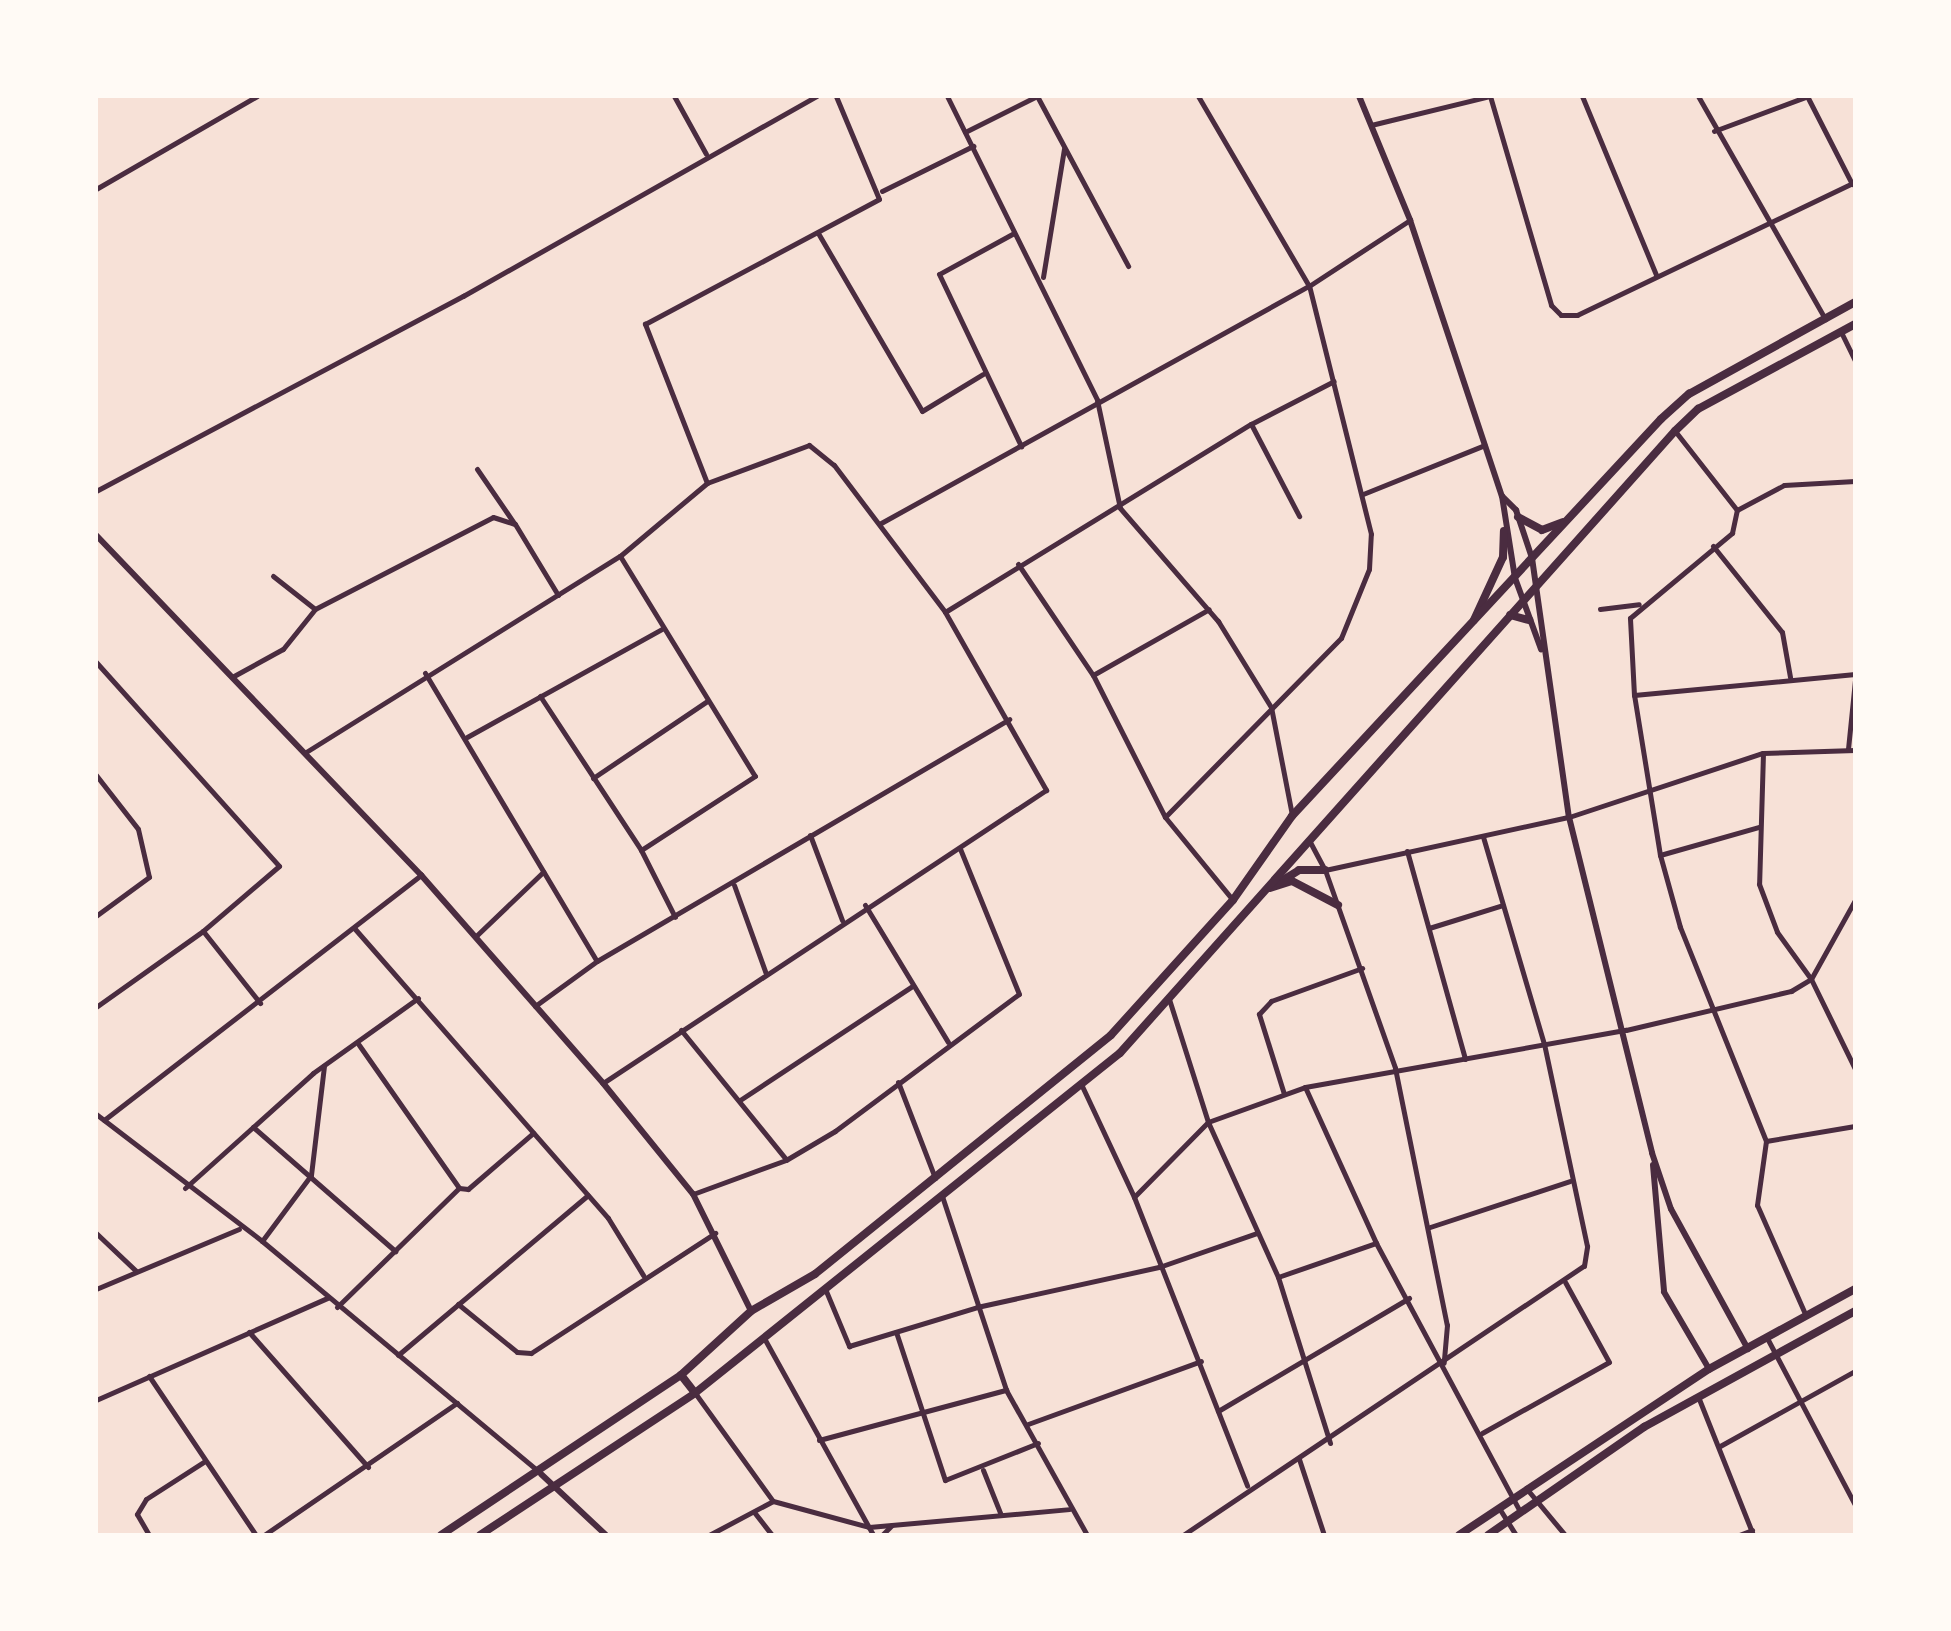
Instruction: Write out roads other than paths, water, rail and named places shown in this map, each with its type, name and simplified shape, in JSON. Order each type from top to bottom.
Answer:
[{"type":"main road","points":[[441,1535],[541,1474],[681,1375],[751,1311],[815,1274],[1111,1035],[1233,900],[1292,816],[1470,629],[1567,520],[1689,394],[1855,302]]},
{"type":"main road","points":[[480,1535],[556,1488],[695,1393],[1082,1086],[1169,999],[1269,889],[1675,431],[1698,409],[1855,324]]},
{"type":"main road","points":[[1518,517],[1542,530],[1567,520]]},
{"type":"main road","points":[[1470,629],[1503,557],[1504,531]]},
{"type":"main road","points":[[1509,615],[1529,620]]},
{"type":"main road","points":[[1269,889],[1299,870],[1325,870]]},
{"type":"main road","points":[[1269,889],[1292,881],[1338,905]]},
{"type":"main road","points":[[1162,981],[1169,999]]},
{"type":"main road","points":[[935,1178],[942,1196]]},
{"type":"main road","points":[[1459,1535],[1525,1487],[1709,1369],[1855,1289]]},
{"type":"main road","points":[[1488,1535],[1534,1500],[1699,1399],[1855,1311]]},
{"type":"main road","points":[[681,1375],[695,1393]]},
{"type":"street","points":[[96,189],[257,96]]},
{"type":"street","points":[[674,96],[706,154]]},
{"type":"street","points":[[96,491],[463,296],[706,154],[817,96]]},
{"type":"street","points":[[836,96],[882,191]]},
{"type":"street","points":[[947,96],[1014,233],[1042,278],[1097,400],[1120,508],[1209,609],[1271,707],[1292,816]]},
{"type":"street","points":[[965,132],[1037,96],[1128,266]]},
{"type":"street","points":[[1165,817],[1341,638],[1369,569],[1363,494],[1309,286],[1198,96]]},
{"type":"street","points":[[1359,96],[1410,220],[1502,496],[1504,531],[1515,578],[1541,650]]},
{"type":"street","points":[[1370,125],[1490,96],[1551,305],[1561,315],[1577,315],[1853,183],[1808,96],[1714,131]]},
{"type":"street","points":[[1582,96],[1656,275]]},
{"type":"street","points":[[1698,96],[1714,131],[1766,223],[1825,319]]},
{"type":"street","points":[[707,483],[645,324],[818,233],[882,191],[973,146]]},
{"type":"street","points":[[1042,278],[1064,149]]},
{"type":"street","points":[[881,523],[1097,400],[1309,286],[1410,220]]},
{"type":"street","points":[[818,233],[922,411],[983,374]]},
{"type":"street","points":[[1014,233],[939,274],[983,374],[1021,446]]},
{"type":"street","points":[[1841,332],[1855,361]]},
{"type":"street","points":[[945,612],[1018,564],[1120,508],[1251,424],[1334,381]]},
{"type":"street","points":[[1251,424],[1299,516]]},
{"type":"street","points":[[1675,431],[1737,510]]},
{"type":"street","points":[[306,752],[425,673],[620,556],[707,483],[809,445],[819,448],[881,523],[945,612],[1009,719],[1046,790],[960,849],[842,920],[603,1083]]},
{"type":"street","points":[[1363,494],[1485,445]]},
{"type":"street","points":[[477,469],[558,595]]},
{"type":"street","points":[[1806,1316],[1757,1205],[1766,1141],[1712,1006],[1660,855],[1634,695],[1630,618],[1640,604],[1732,533],[1737,510],[1784,485],[1855,481]]},
{"type":"street","points":[[1502,496],[1518,517],[1532,558],[1537,584],[1541,650],[1569,817],[1626,1030],[1652,1153],[1671,1209],[1748,1349]]},
{"type":"street","points":[[232,677],[283,649],[315,609],[493,517],[515,524]]},
{"type":"street","points":[[96,535],[421,875],[603,1083],[693,1194],[751,1311]]},
{"type":"street","points":[[1713,546],[1782,632],[1790,677]]},
{"type":"street","points":[[620,556],[755,776],[641,850]]},
{"type":"street","points":[[1018,564],[1093,675],[1165,817],[1233,900]]},
{"type":"street","points":[[273,576],[315,609]]},
{"type":"street","points":[[1600,609],[1640,604]]},
{"type":"street","points":[[1093,675],[1209,609]]},
{"type":"street","points":[[467,737],[662,629]]},
{"type":"street","points":[[96,662],[279,866],[203,931],[96,1007]]},
{"type":"street","points":[[425,673],[467,737],[597,961]]},
{"type":"street","points":[[1634,695],[1790,677],[1855,677],[1848,749]]},
{"type":"street","points":[[540,696],[641,850],[675,917]]},
{"type":"street","points":[[593,778],[707,701]]},
{"type":"street","points":[[535,1006],[597,961],[734,885],[810,835],[1009,719]]},
{"type":"street","points":[[1325,870],[1569,817],[1649,788],[1763,753],[1855,750]]},
{"type":"street","points":[[1763,753],[1759,884],[1777,932],[1811,979],[1855,1069]]},
{"type":"street","points":[[96,775],[138,829],[149,877],[96,916]]},
{"type":"street","points":[[1660,855],[1759,827]]},
{"type":"street","points":[[810,835],[842,920]]},
{"type":"street","points":[[1183,1535],[1247,1486],[1330,1443],[1584,1266],[1587,1246],[1570,1181],[1544,1044],[1483,837]]},
{"type":"street","points":[[1310,842],[1325,870],[1362,968],[1395,1068],[1430,1227],[1447,1325],[1444,1364]]},
{"type":"street","points":[[693,1194],[786,1160],[1019,994],[960,849]]},
{"type":"street","points":[[1407,851],[1465,1059]]},
{"type":"street","points":[[476,936],[543,872]]},
{"type":"street","points":[[104,1120],[260,1003],[421,875]]},
{"type":"street","points":[[734,885],[766,974]]},
{"type":"street","points":[[1134,1197],[1208,1122],[1305,1087],[1395,1068],[1465,1059],[1626,1030],[1712,1006],[1791,991],[1811,979],[1855,900]]},
{"type":"street","points":[[865,905],[948,1042]]},
{"type":"street","points":[[1429,928],[1503,905]]},
{"type":"street","points":[[355,929],[588,1195],[643,1275]]},
{"type":"street","points":[[203,931],[260,1003]]},
{"type":"street","points":[[1284,1094],[1259,1014],[1271,1001],[1362,968]]},
{"type":"street","points":[[740,1100],[912,986]]},
{"type":"street","points":[[185,1188],[324,1066],[359,1045],[418,998]]},
{"type":"street","points":[[1169,999],[1208,1122],[1278,1277],[1330,1443]]},
{"type":"street","points":[[681,1030],[786,1160]]},
{"type":"street","points":[[359,1045],[459,1188],[468,1189],[533,1133]]},
{"type":"street","points":[[262,1241],[311,1175],[324,1066]]},
{"type":"street","points":[[898,1082],[935,1178]]},
{"type":"street","points":[[1082,1086],[1134,1197],[1159,1267],[1201,1361],[1247,1486]]},
{"type":"street","points":[[1305,1087],[1376,1243],[1482,1433],[1510,1499],[1520,1511]]},
{"type":"street","points":[[96,1114],[185,1188],[262,1241],[337,1307],[541,1474],[606,1535]]},
{"type":"street","points":[[1766,1141],[1855,1126]]},
{"type":"street","points":[[253,1127],[395,1251]]},
{"type":"street","points":[[1652,1153],[1664,1292],[1709,1369]]},
{"type":"street","points":[[1430,1227],[1570,1181]]},
{"type":"street","points":[[337,1307],[459,1188]]},
{"type":"street","points":[[398,1355],[588,1195]]},
{"type":"street","points":[[942,1196],[1006,1390],[1028,1424],[1069,1509],[1087,1535]]},
{"type":"street","points":[[96,1289],[240,1228]]},
{"type":"street","points":[[96,1233],[136,1272]]},
{"type":"street","points":[[458,1304],[517,1352],[531,1353],[643,1275],[664,1269],[715,1233]]},
{"type":"street","points":[[826,1291],[849,1346],[977,1307],[1159,1267],[1257,1233]]},
{"type":"street","points":[[1278,1277],[1376,1243]]},
{"type":"street","points":[[1482,1433],[1609,1362],[1565,1282]]},
{"type":"street","points":[[96,1400],[327,1298]]},
{"type":"street","points":[[1218,1411],[1305,1366],[1409,1298]]},
{"type":"street","points":[[249,1332],[368,1467]]},
{"type":"street","points":[[896,1332],[945,1480],[983,1470],[1038,1443]]},
{"type":"street","points":[[764,1338],[873,1535]]},
{"type":"street","points":[[1767,1338],[1855,1505]]},
{"type":"street","points":[[1028,1424],[1201,1361]]},
{"type":"street","points":[[1720,1446],[1855,1371]]},
{"type":"street","points":[[149,1376],[256,1535]]},
{"type":"street","points":[[819,1440],[1006,1390]]},
{"type":"street","points":[[695,1393],[773,1501],[869,1527],[1069,1509]]},
{"type":"street","points":[[1699,1399],[1752,1533],[1739,1535]]},
{"type":"street","points":[[264,1535],[368,1467],[457,1403]]},
{"type":"street","points":[[1299,1459],[1324,1535]]},
{"type":"street","points":[[149,1535],[137,1514],[146,1499],[205,1461]]},
{"type":"street","points":[[983,1470],[1001,1515]]},
{"type":"street","points":[[1525,1487],[1565,1535]]},
{"type":"street","points":[[709,1535],[773,1501]]},
{"type":"street","points":[[1498,1507],[1516,1535]]},
{"type":"street","points":[[754,1512],[772,1535]]},
{"type":"street","points":[[882,1535],[893,1525]]}]
